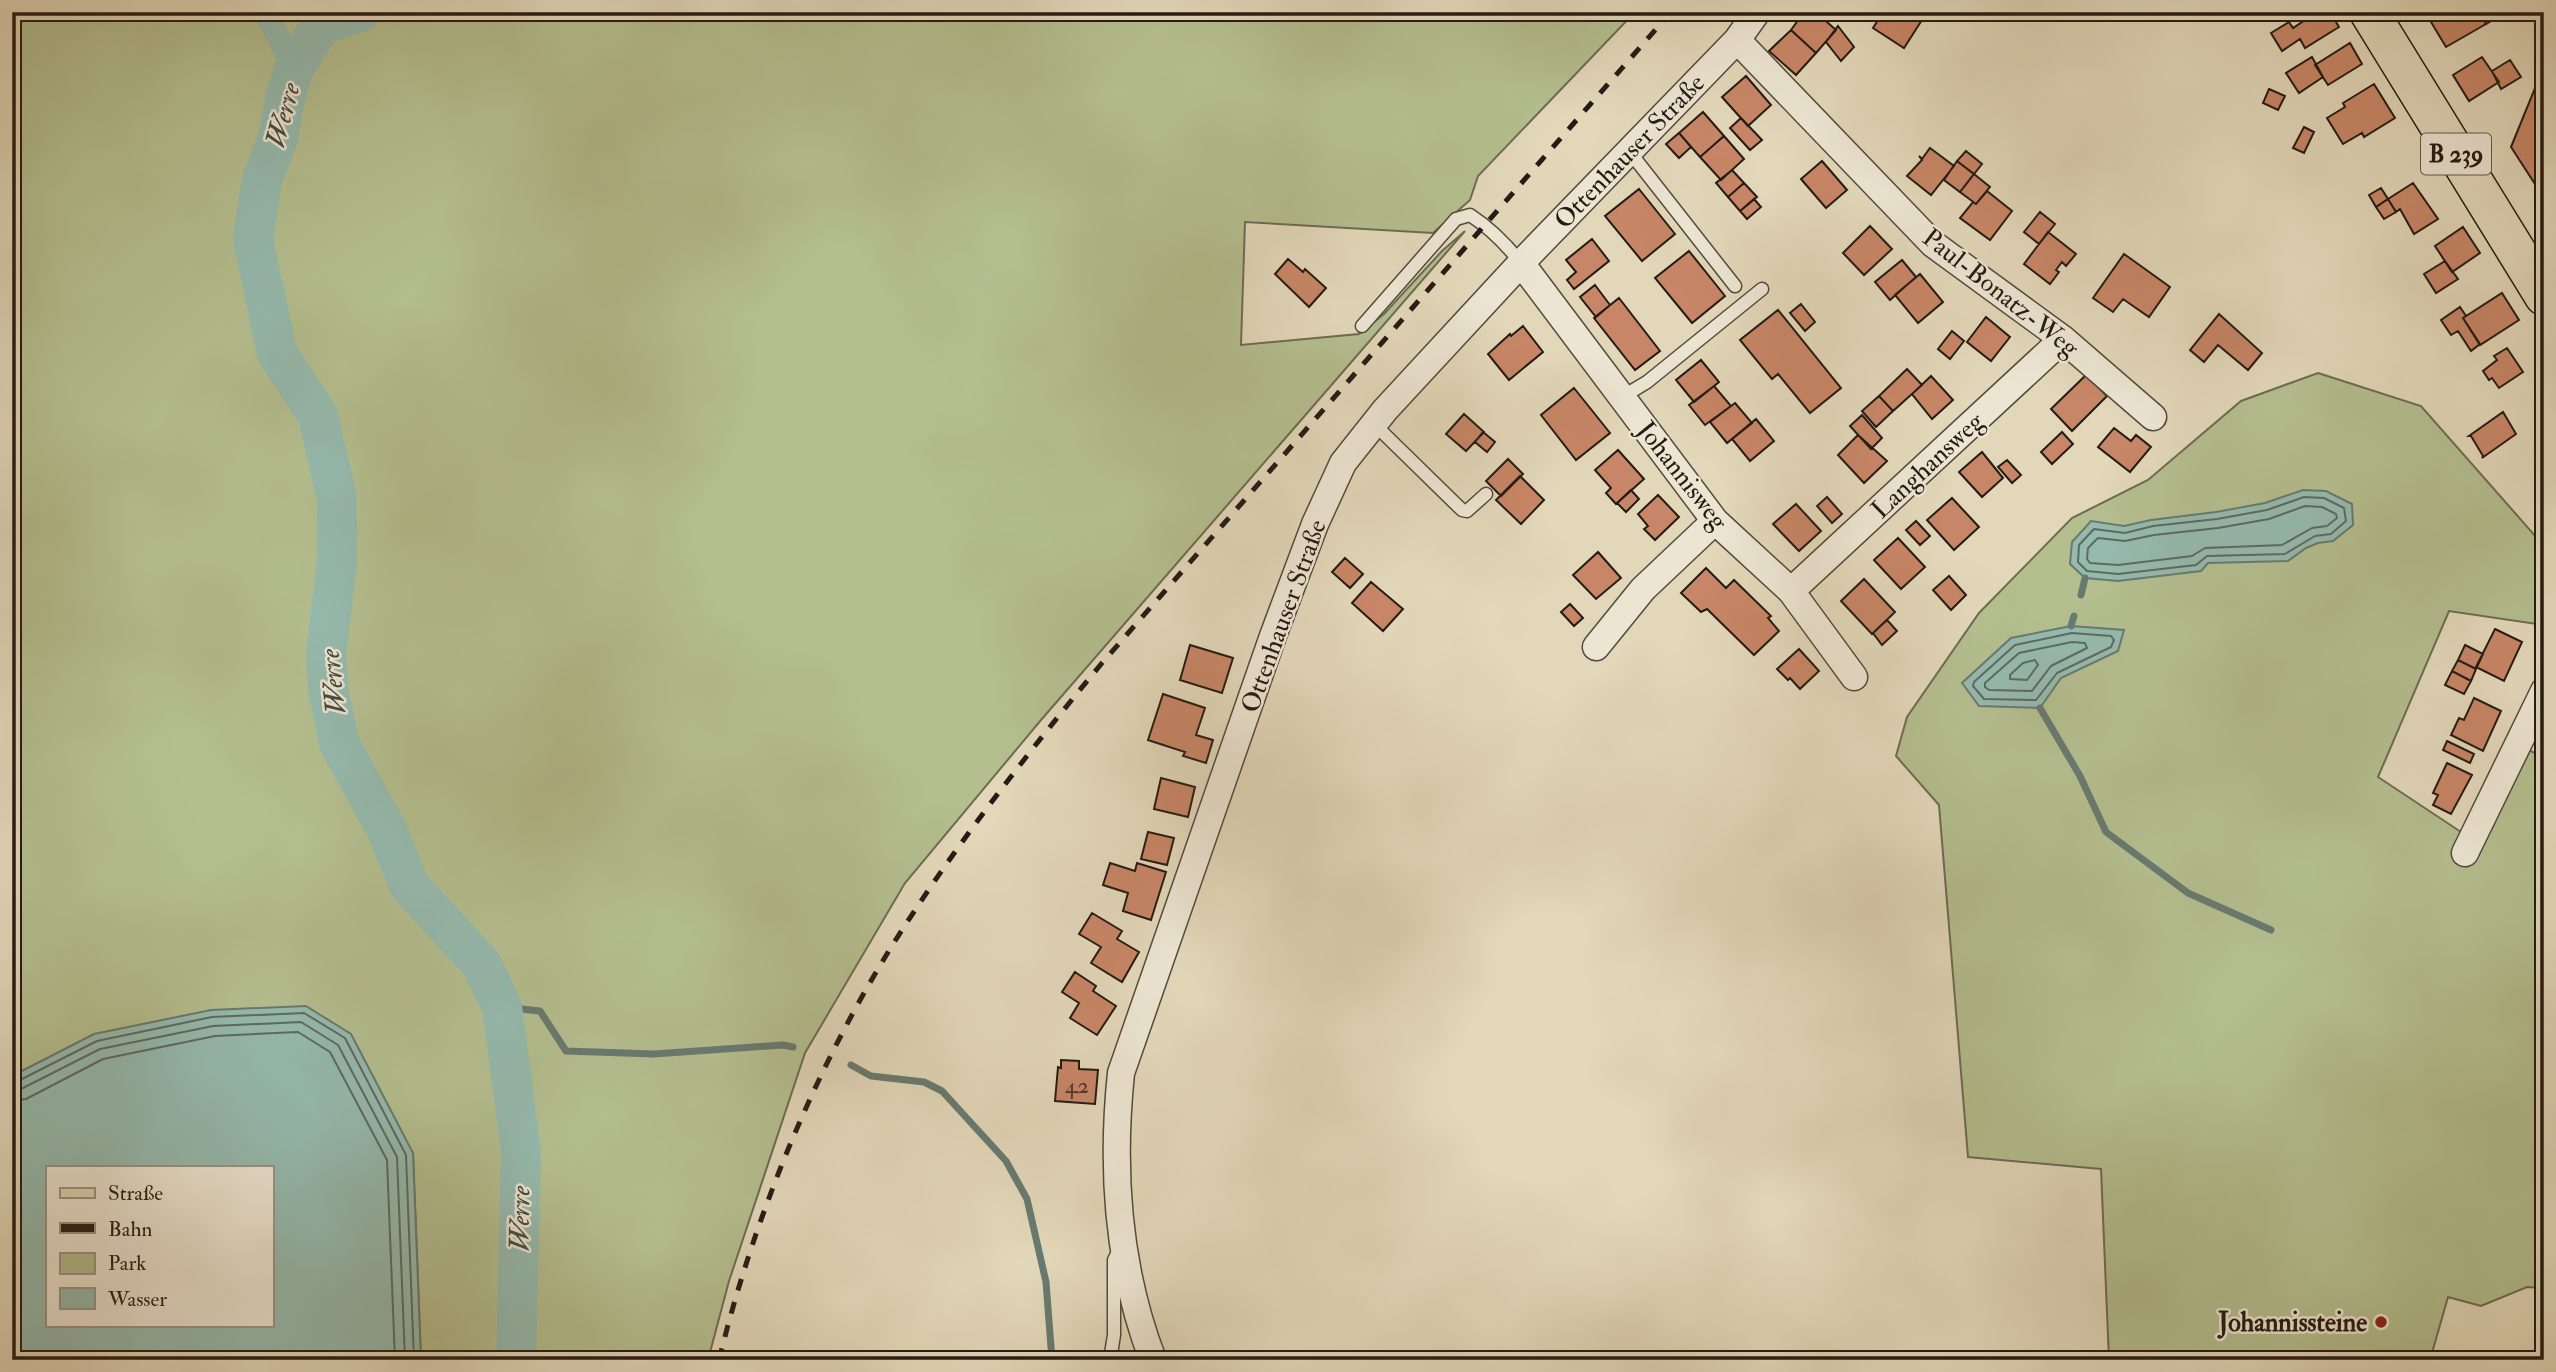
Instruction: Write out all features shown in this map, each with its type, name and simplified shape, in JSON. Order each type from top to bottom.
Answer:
[{"type":"main road","name":"B 239","points":[[2369,12],[2544,296]]},
{"type":"street","name":"Ottenhauser Straße","points":[[1153,1360],[1143,1333],[1123,1243],[1115,1165],[1116,1117],[1121,1073],[1273,636],[1315,524],[1343,463],[1374,424],[1521,263],[1737,40],[1757,12]]},
{"type":"street","name":"Paul-Bonatz-Weg","points":[[1737,40],[1933,244],[2063,339],[2153,418]]},
{"type":"street","name":"Johannisweg","points":[[1521,263],[1715,521],[1791,591],[1854,677]]},
{"type":"street","name":"Langhansweg","points":[[1791,591],[2063,339]]},
{"type":"street","points":[[1596,647],[1643,589],[1715,521]]},
{"type":"street","points":[[2465,853],[2544,691]]},
{"type":"lane","points":[[1629,151],[1735,286]]},
{"type":"lane","points":[[1362,326],[1456,219],[1470,215],[1485,224],[1521,263]]},
{"type":"lane","points":[[1622,397],[1647,382],[1762,289]]},
{"type":"lane","points":[[1374,424],[1462,510],[1467,511],[1486,494]]},
{"type":"lane","points":[[1110,1360],[1114,1335],[1114,1260],[1123,1243]]},
{"type":"green space","points":[[12,12],[1635,12],[1478,176],[1470,200],[1433,233],[1245,222],[1241,345],[1359,334],[1384,314],[1442,251],[1465,231],[1041,720],[905,883],[805,1053],[729,1281],[708,1360],[421,1360],[413,1153],[95,1034],[12,1076]]},
{"type":"green space","points":[[2318,373],[2421,406],[2544,546],[2544,625],[2449,611],[2378,777],[2464,834],[2524,748],[2544,757],[2544,1288],[2527,1287],[2481,1306],[2448,1297],[2430,1360],[2109,1360],[2101,1169],[1968,1157],[1939,805],[1896,756],[1907,717],[1979,613],[2072,518],[2148,480],[2241,401]]},
{"type":"water","points":[[2303,490],[2326,491],[2352,504],[2353,525],[2333,541],[2306,548],[2288,561],[2208,563],[2201,571],[2118,581],[2085,578],[2070,564],[2072,542],[2091,521],[2124,526],[2265,503]]},
{"type":"water","points":[[2071,626],[2124,630],[2118,651],[2061,678],[2040,708],[1979,706],[1962,683],[2011,638]]},
{"type":"water","points":[[306,1006],[351,1034],[413,1153],[421,1360],[14,1360],[12,1076],[94,1034],[211,1010]]},
{"type":"building","points":[[1804,12],[1816,12],[1836,30],[1816,53],[1791,30]]},
{"type":"building","points":[[1883,12],[1927,12],[1904,48],[1873,28]]},
{"type":"building","points":[[2317,12],[2330,12],[2339,27],[2305,48],[2300,39],[2282,51],[2271,33],[2289,22],[2293,28]]},
{"type":"building","points":[[2425,12],[2479,12],[2486,24],[2446,47]]},
{"type":"building","points":[[2479,12],[2505,12],[2486,24]]},
{"type":"building","points":[[1838,26],[1854,47],[1841,61],[1826,42]]},
{"type":"building","points":[[1791,30],[1816,53],[1796,75],[1769,51]]},
{"type":"building","points":[[2350,43],[2362,64],[2328,85],[2315,65]]},
{"type":"building","points":[[2312,57],[2323,77],[2299,93],[2286,73]]},
{"type":"building","points":[[2482,57],[2499,82],[2469,101],[2453,75]]},
{"type":"building","points":[[2510,60],[2521,77],[2501,89],[2492,71]]},
{"type":"building","points":[[2544,66],[2544,198],[2511,147]]},
{"type":"building","points":[[1746,76],[1771,105],[1748,126],[1722,97]]},
{"type":"building","points":[[2374,84],[2395,118],[2364,137],[2362,133],[2343,144],[2327,118],[2345,107],[2343,103]]},
{"type":"building","points":[[2269,89],[2285,96],[2278,110],[2263,103]]},
{"type":"building","points":[[1703,112],[1724,136],[1700,157],[1679,133]]},
{"type":"building","points":[[1741,118],[1762,140],[1750,150],[1730,128]]},
{"type":"building","points":[[2304,127],[2314,132],[2304,153],[2293,148]]},
{"type":"building","points":[[1679,133],[1691,147],[1679,158],[1666,144]]},
{"type":"building","points":[[1724,136],[1744,159],[1721,180],[1700,157]]},
{"type":"building","points":[[1930,148],[1954,166],[1931,195],[1907,176],[1922,160],[1919,156],[1922,159]]},
{"type":"building","points":[[1966,151],[1982,164],[1974,174],[1957,161]]},
{"type":"building","points":[[1822,161],[1847,190],[1826,208],[1801,179]]},
{"type":"building","points":[[1957,161],[1974,174],[1960,192],[1944,180]]},
{"type":"building","points":[[1732,170],[1744,183],[1728,197],[1716,183]]},
{"type":"building","points":[[1974,174],[1990,187],[1976,204],[1960,192]]},
{"type":"building","points":[[1744,183],[1757,197],[1740,211],[1728,197]]},
{"type":"building","points":[[2413,183],[2438,219],[2414,234],[2400,209],[2396,212],[2388,199]]},
{"type":"building","points":[[2381,188],[2388,199],[2376,207],[2369,195]]},
{"type":"building","points":[[1639,189],[1675,234],[1642,261],[1605,216]]},
{"type":"building","points":[[1987,191],[2012,211],[1990,240],[1960,218],[1973,202],[1976,204]]},
{"type":"building","points":[[1754,199],[1761,207],[1747,219],[1740,211]]},
{"type":"building","points":[[2388,199],[2396,212],[2384,219],[2376,207]]},
{"type":"building","points":[[2040,212],[2055,224],[2039,244],[2024,232]]},
{"type":"building","points":[[1870,226],[1892,249],[1864,275],[1843,253]]},
{"type":"building","points":[[2463,227],[2480,253],[2452,272],[2435,246]]},
{"type":"building","points":[[2048,232],[2076,254],[2066,266],[2062,262],[2056,270],[2059,272],[2050,284],[2024,264]]},
{"type":"building","points":[[1592,239],[1609,261],[1574,289],[1567,280],[1576,272],[1566,260]]},
{"type":"building","points":[[1689,251],[1725,296],[1692,323],[1655,278]]},
{"type":"building","points":[[2124,254],[2170,287],[2149,317],[2123,299],[2113,312],[2093,298]]},
{"type":"building","points":[[1288,259],[1303,272],[1305,269],[1326,288],[1309,307],[1275,274]]},
{"type":"building","points":[[1902,260],[1916,277],[1890,300],[1875,282]]},
{"type":"building","points":[[2445,261],[2458,279],[2436,293],[2424,274]]},
{"type":"building","points":[[1920,274],[1943,302],[1918,323],[1895,295]]},
{"type":"building","points":[[1595,285],[1610,305],[1596,317],[1580,297]]},
{"type":"building","points":[[2502,293],[2519,320],[2480,345],[2463,318]]},
{"type":"building","points":[[1619,298],[1660,351],[1635,370],[1594,318]]},
{"type":"building","points":[[1801,304],[1815,322],[1805,331],[1790,313]]},
{"type":"building","points":[[2460,307],[2466,316],[2463,318],[2480,344],[2471,351],[2458,331],[2451,335],[2441,320]]},
{"type":"building","points":[[1778,310],[1841,388],[1810,413],[1778,374],[1772,379],[1740,340]]},
{"type":"building","points":[[2219,314],[2262,353],[2248,370],[2218,345],[2204,362],[2190,350]]},
{"type":"building","points":[[1986,317],[2010,337],[1991,361],[1967,342]]},
{"type":"building","points":[[1523,326],[1543,352],[1509,380],[1488,354]]},
{"type":"building","points":[[1952,331],[1964,341],[1950,359],[1938,349]]},
{"type":"building","points":[[2507,348],[2523,372],[2499,388],[2483,371],[2497,360],[2494,356]]},
{"type":"building","points":[[1701,360],[1719,382],[1694,402],[1676,380]]},
{"type":"building","points":[[1907,369],[1922,385],[1893,411],[1879,396]]},
{"type":"building","points":[[2086,375],[2107,396],[2072,431],[2051,409]]},
{"type":"building","points":[[1931,376],[1953,400],[1932,419],[1912,394]]},
{"type":"building","points":[[1714,386],[1731,406],[1705,425],[1689,405]]},
{"type":"building","points":[[1574,388],[1610,433],[1576,460],[1541,415]]},
{"type":"building","points":[[1879,396],[1893,411],[1876,427],[1862,411]]},
{"type":"building","points":[[1735,403],[1752,423],[1727,443],[1710,422]]},
{"type":"building","points":[[2503,412],[2516,434],[2482,458],[2469,436]]},
{"type":"building","points":[[1464,414],[1484,432],[1466,451],[1446,434]]},
{"type":"building","points":[[1862,415],[1882,438],[1871,449],[1850,426]]},
{"type":"building","points":[[1756,419],[1774,441],[1750,461],[1732,439]]},
{"type":"building","points":[[2114,428],[2131,441],[2136,435],[2151,447],[2130,472],[2098,447]]},
{"type":"building","points":[[1483,432],[1495,442],[1487,452],[1475,442]]},
{"type":"building","points":[[2062,432],[2073,444],[2052,464],[2041,452]]},
{"type":"building","points":[[1858,435],[1887,461],[1864,483],[1838,455]]},
{"type":"building","points":[[1618,450],[1644,479],[1616,504],[1606,493],[1611,488],[1595,470]]},
{"type":"building","points":[[1982,452],[2003,478],[1982,497],[1959,472]]},
{"type":"building","points":[[1508,459],[1523,474],[1501,496],[1486,481]]},
{"type":"building","points":[[2007,460],[2021,475],[2012,483],[1998,467]]},
{"type":"building","points":[[1520,476],[1544,500],[1521,524],[1496,500]]},
{"type":"building","points":[[1631,490],[1639,499],[1626,512],[1617,503]]},
{"type":"building","points":[[1658,495],[1679,517],[1655,540],[1644,529],[1648,526],[1638,514]]},
{"type":"building","points":[[1827,497],[1842,514],[1832,523],[1817,506]]},
{"type":"building","points":[[1952,498],[1979,527],[1954,550],[1927,520]]},
{"type":"building","points":[[1796,504],[1821,531],[1799,551],[1773,524]]},
{"type":"building","points":[[1916,521],[1930,536],[1920,545],[1906,530]]},
{"type":"building","points":[[1898,538],[1925,567],[1901,589],[1874,560]]},
{"type":"building","points":[[1598,552],[1621,578],[1596,599],[1573,575]]},
{"type":"building","points":[[1345,558],[1363,574],[1350,588],[1332,572]]},
{"type":"building","points":[[1706,568],[1726,588],[1734,580],[1771,616],[1768,618],[1779,631],[1754,655],[1707,609],[1701,612],[1681,593]]},
{"type":"building","points":[[1949,576],[1966,595],[1951,610],[1933,590]]},
{"type":"building","points":[[1864,579],[1895,612],[1872,634],[1841,601]]},
{"type":"building","points":[[1371,582],[1403,609],[1383,631],[1352,603]]},
{"type":"building","points":[[1570,604],[1583,618],[1574,626],[1561,612]]},
{"type":"building","points":[[1887,620],[1897,631],[1882,645],[1873,633]]},
{"type":"building","points":[[2495,629],[2522,642],[2504,681],[2476,667]]},
{"type":"building","points":[[1190,645],[1233,658],[1222,693],[1180,680]]},
{"type":"building","points":[[2465,645],[2483,654],[2476,669],[2458,660]]},
{"type":"building","points":[[1799,649],[1819,671],[1800,689],[1777,669]]},
{"type":"building","points":[[2458,660],[2476,669],[2471,681],[2452,671]]},
{"type":"building","points":[[2452,671],[2471,681],[2464,694],[2445,685]]},
{"type":"building","points":[[1163,694],[1205,708],[1196,735],[1213,740],[1206,763],[1183,756],[1185,752],[1148,740]]},
{"type":"building","points":[[2474,698],[2501,711],[2483,751],[2451,735],[2459,718],[2464,720]]},
{"type":"building","points":[[2447,741],[2474,754],[2470,763],[2443,750]]},
{"type":"building","points":[[2447,763],[2472,775],[2451,814],[2433,805],[2438,795],[2433,793]]},
{"type":"building","points":[[1161,778],[1195,787],[1188,817],[1154,809]]},
{"type":"building","points":[[1148,832],[1174,838],[1167,865],[1141,859]]},
{"type":"building","points":[[1110,863],[1135,871],[1137,863],[1166,872],[1151,920],[1123,911],[1128,893],[1103,885]]},
{"type":"building","points":[[1092,913],[1122,931],[1117,939],[1139,952],[1122,982],[1091,963],[1101,947],[1079,934]]},
{"type":"building","points":[[1075,972],[1096,986],[1093,991],[1116,1006],[1097,1035],[1070,1018],[1079,1003],[1062,992]]},
{"type":"building","points":[[1061,1060],[1079,1061],[1079,1069],[1098,1070],[1095,1104],[1055,1101]]},
{"type":"waterway","points":[[265,12],[294,68]]},
{"type":"waterway","name":"Werre","points":[[360,12],[321,25],[294,68],[278,138],[262,180],[253,240],[277,353],[318,416],[337,498],[337,562],[326,653],[328,688],[339,743],[387,830],[409,885],[482,965],[502,1007],[521,1151],[516,1360]]},
{"type":"waterway","points":[[2081,595],[2085,578]]},
{"type":"waterway","points":[[2071,626],[2074,616]]},
{"type":"waterway","points":[[2040,708],[2080,776],[2106,832],[2188,893],[2271,930]]},
{"type":"waterway","points":[[502,1007],[540,1011],[566,1051],[654,1054],[783,1045],[793,1047]]},
{"type":"waterway","points":[[851,1065],[871,1076],[924,1082],[942,1091],[1006,1161],[1027,1199],[1046,1282],[1052,1360]]},
{"type":"railway","points":[[719,1360],[733,1306],[768,1200],[811,1096],[890,949],[965,838],[1102,663],[1671,12]]},
{"type":"place","name":"Johannissteine","points":[[2381,1322]]}]
